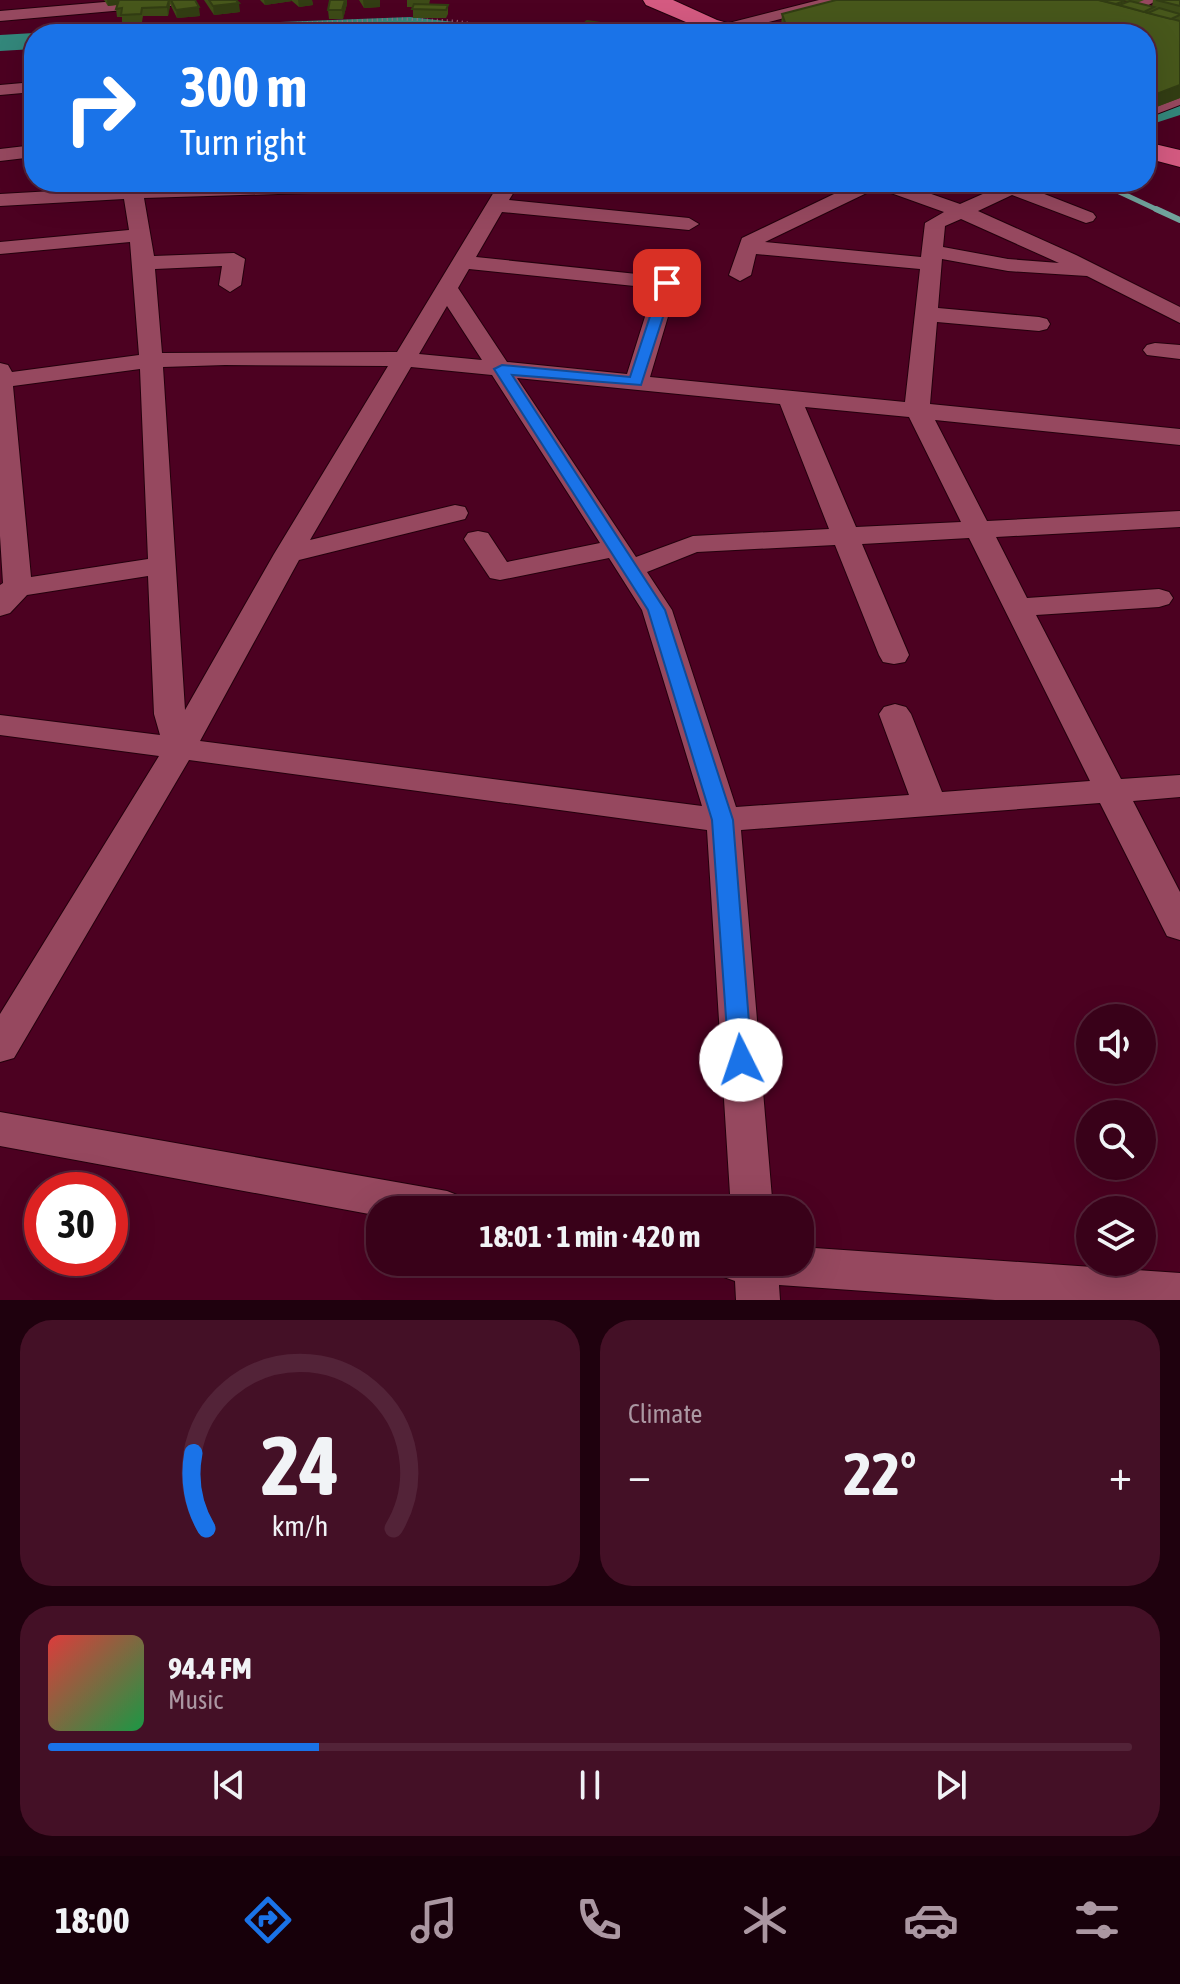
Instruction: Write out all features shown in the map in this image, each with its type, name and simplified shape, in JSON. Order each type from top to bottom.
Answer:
[{"type":"highway","points":[[654,0],[703,24]]},
{"type":"highway","points":[[1156,153],[1180,159]]},
{"type":"street","points":[[0,16],[100,4],[181,0]]},
{"type":"street","points":[[754,24],[838,0]]},
{"type":"street","points":[[100,4],[105,24]]},
{"type":"street","points":[[1127,5],[1150,6]]},
{"type":"street","points":[[0,90],[24,88]]},
{"type":"street","points":[[1156,109],[1180,99]]},
{"type":"street","points":[[0,155],[24,152]]},
{"type":"street","points":[[4,205],[97,192]]},
{"type":"street","points":[[134,192],[144,263],[151,360],[170,714],[180,748]]},
{"type":"street","points":[[267,214],[270,192]]},
{"type":"street","points":[[740,275],[749,242],[855,192]]},
{"type":"street","points":[[906,192],[1019,233],[1180,316]]},
{"type":"street","points":[[1002,192],[935,223],[917,409],[1180,927]]},
{"type":"street","points":[[1034,192],[1086,217]]},
{"type":"street","points":[[0,1047],[180,748],[288,554],[503,194],[689,224]]},
{"type":"street","points":[[0,248],[140,235]]},
{"type":"street","points":[[747,247],[931,257],[1096,272]]},
{"type":"street","points":[[144,263],[234,259],[230,285]]},
{"type":"street","points":[[455,275],[502,369],[657,610],[723,820],[751,1196]]},
{"type":"street","points":[[455,275],[667,283],[636,382]]},
{"type":"street","points":[[926,314],[1039,324]]},
{"type":"street","points":[[1155,350],[1180,352]]},
{"type":"street","points":[[0,381],[151,360],[240,357],[403,359],[1180,437]]},
{"type":"street","points":[[0,370],[6,596],[160,566]]},
{"type":"street","points":[[789,397],[894,655]]},
{"type":"street","points":[[288,554],[455,513]]},
{"type":"street","points":[[478,539],[500,572],[623,559],[693,544],[978,529],[1177,524]]},
{"type":"street","points":[[1017,607],[1159,598]]},
{"type":"street","points":[[895,714],[930,805]]},
{"type":"street","points":[[0,725],[723,820],[1180,786]]},
{"type":"street","points":[[0,1129],[370,1196]]},
{"type":"street","points":[[814,1275],[1180,1293]]},
{"type":"path","points":[[278,24],[401,19],[474,24]]},
{"type":"building","points":[[119,0],[169,0],[167,7],[142,8],[141,14],[121,15],[122,8],[116,9]]},
{"type":"building","points":[[171,0],[195,0],[199,7],[176,10]]},
{"type":"building","points":[[209,0],[236,0],[239,3],[213,6]]},
{"type":"building","points":[[330,0],[345,0],[342,10],[328,10]]},
{"type":"building","points":[[836,0],[1099,0],[1180,21],[1180,85],[1156,94],[1156,24],[786,24],[782,14]]},
{"type":"building","points":[[1099,0],[1121,0],[1124,1],[1116,4]]},
{"type":"building","points":[[1156,0],[1180,0],[1180,6]]},
{"type":"building","points":[[1130,1],[1154,7],[1144,12],[1119,5]]},
{"type":"building","points":[[414,4],[448,5],[446,10],[412,9]]},
{"type":"building","points":[[1159,8],[1180,15],[1171,19],[1148,13]]},
{"type":"waterway","points":[[0,43],[24,42]]},
{"type":"waterway","points":[[1156,114],[1180,105]]},
{"type":"waterway","points":[[1119,192],[1160,211]]},
{"type":"waterway","points":[[1156,209],[1180,220]]},
{"type":"route","points":[[667,283],[636,382],[502,369],[657,610],[723,820],[741,1060]]}]
